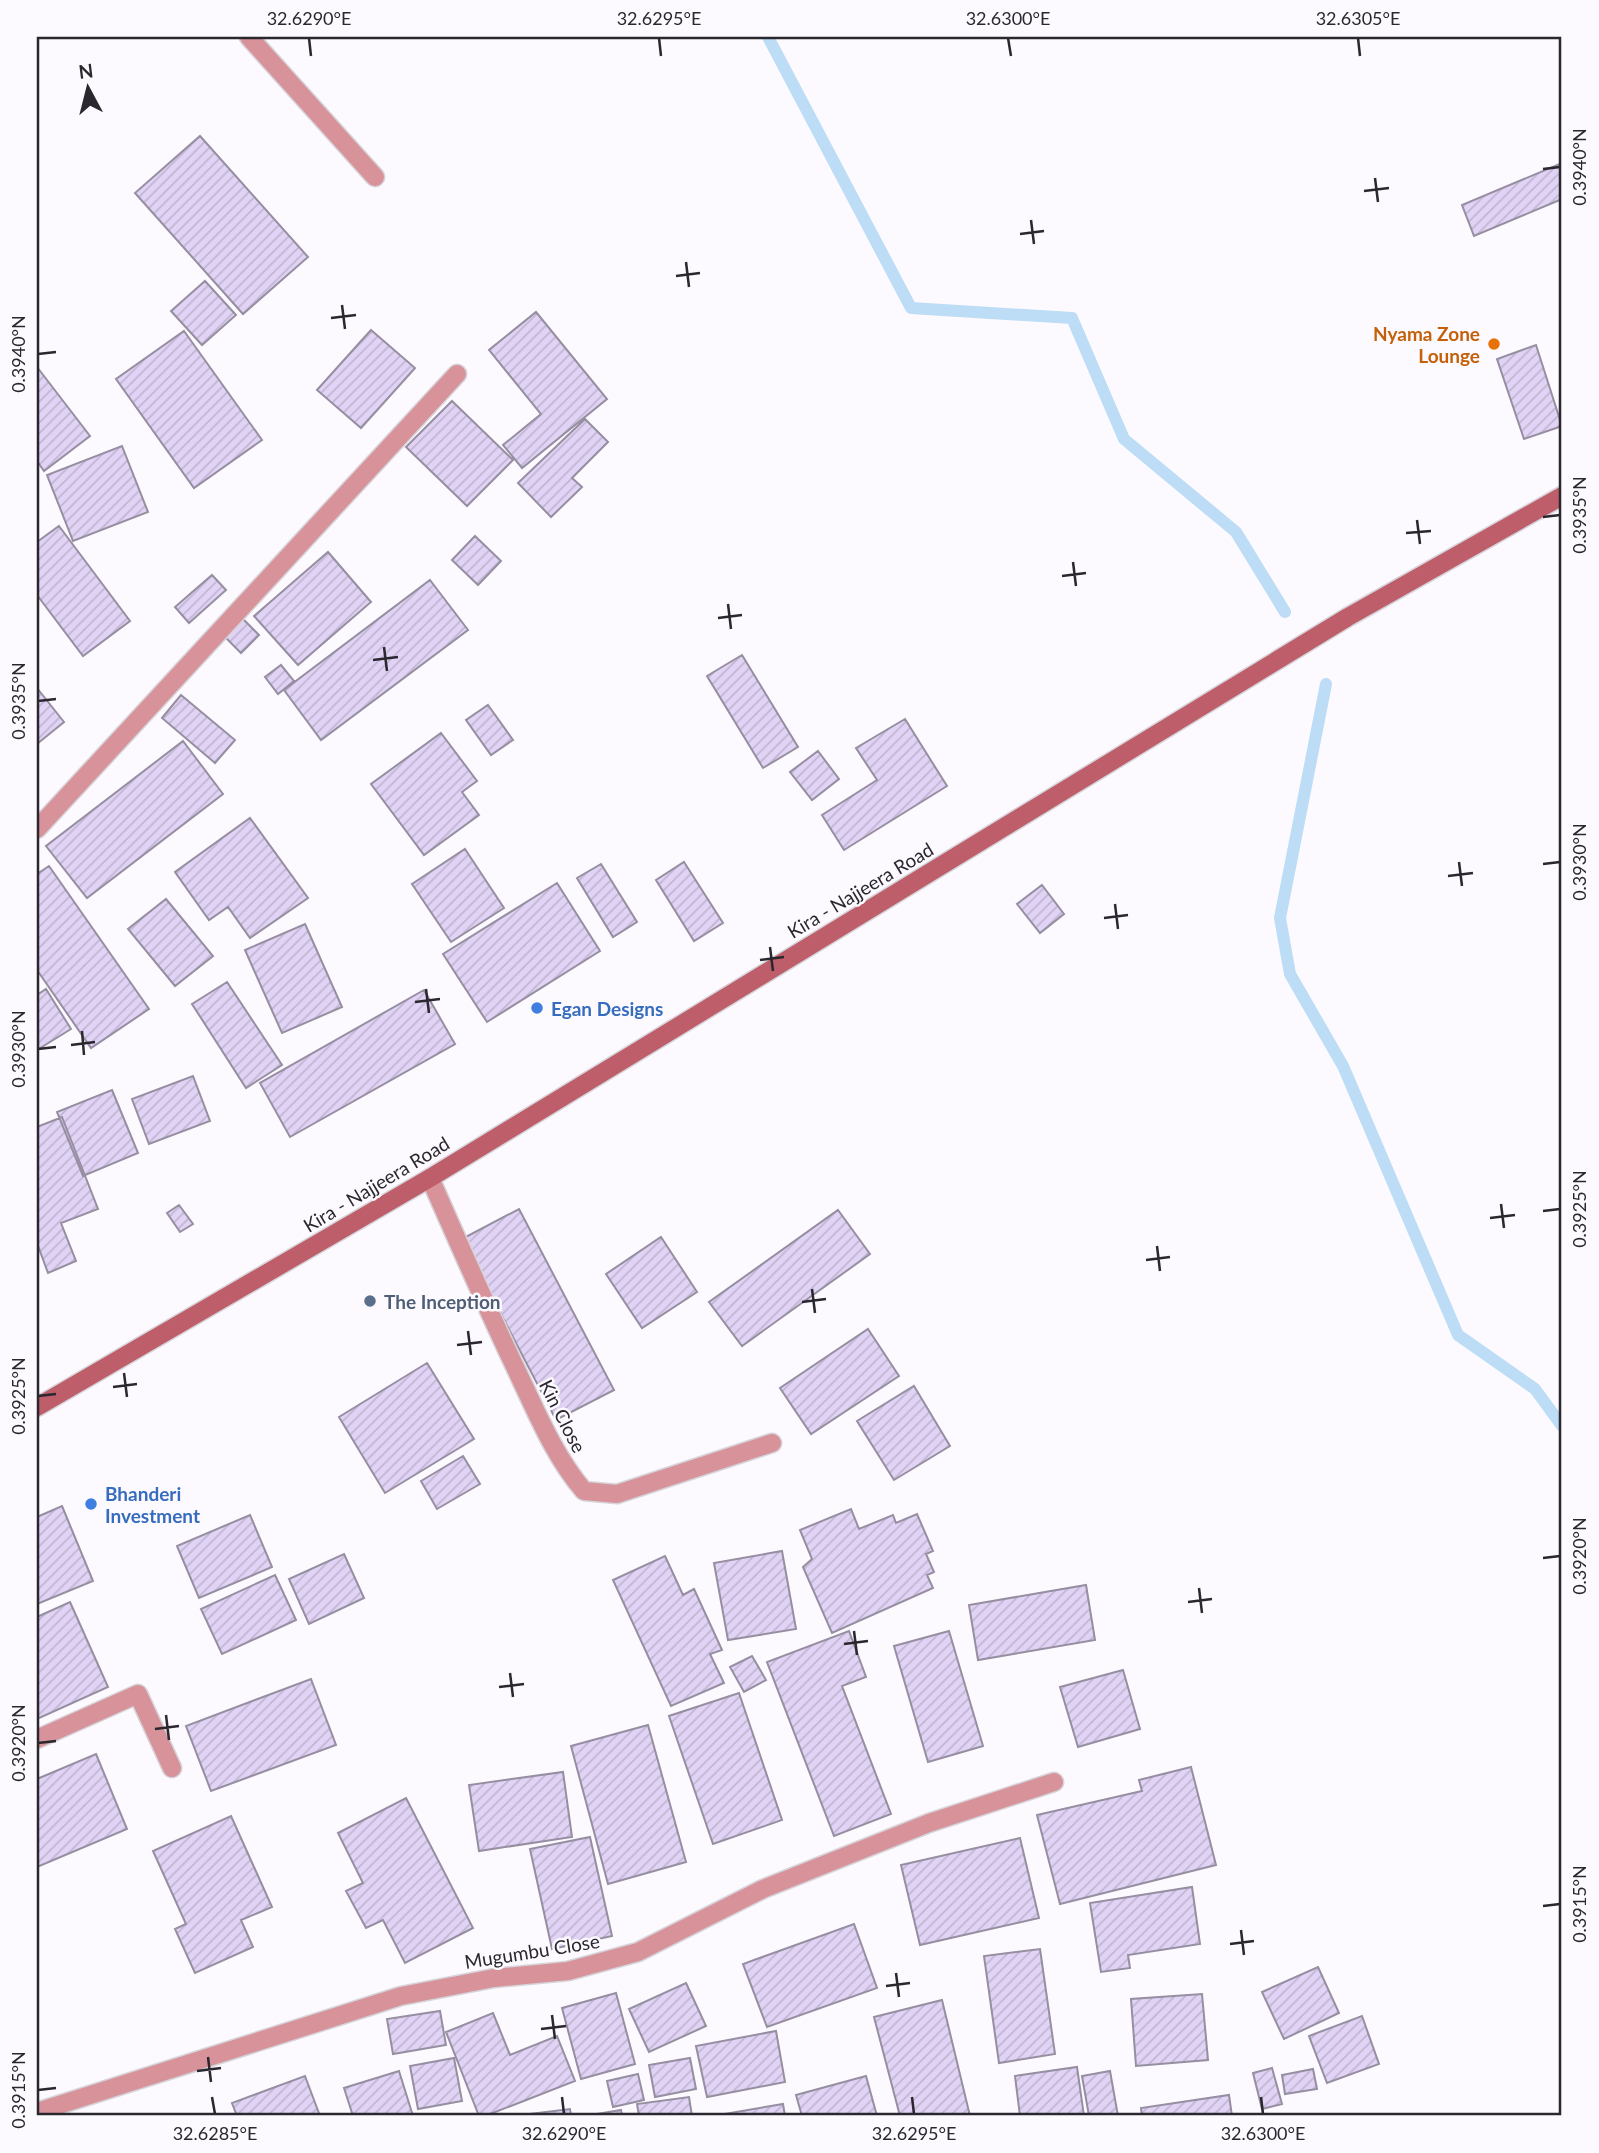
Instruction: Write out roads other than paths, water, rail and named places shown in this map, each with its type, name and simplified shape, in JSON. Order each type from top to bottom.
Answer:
[{"type":"main road","name":"Kira - Najjeera Road","points":[[37,1407],[429,1178],[1348,617],[1562,496]]},
{"type":"street","points":[[249,37],[375,177]]},
{"type":"street","points":[[37,829],[457,374]]},
{"type":"street","name":"Kin Close","points":[[429,1178],[554,1449],[584,1492],[617,1494],[772,1443]]},
{"type":"street","points":[[37,1739],[138,1694],[172,1768]]},
{"type":"street","name":"Mugumbu Close","points":[[42,2108],[401,1996],[494,1978],[568,1970],[638,1952],[763,1889],[929,1823],[1054,1782]]},
{"type":"waterway","points":[[768,37],[911,308],[1072,318],[1124,439],[1236,532],[1285,612]]},
{"type":"waterway","points":[[1326,684],[1280,918],[1290,974],[1343,1066],[1458,1335],[1535,1389],[1562,1426]]},
{"type":"place","name":"Nyama Zone Lounge","points":[[1494,344]]},
{"type":"place","name":"Egan Designs","points":[[537,1008]]},
{"type":"place","name":"The Inception","points":[[370,1301]]},
{"type":"place","name":"Bhanderi Investment","points":[[91,1504]]}]
